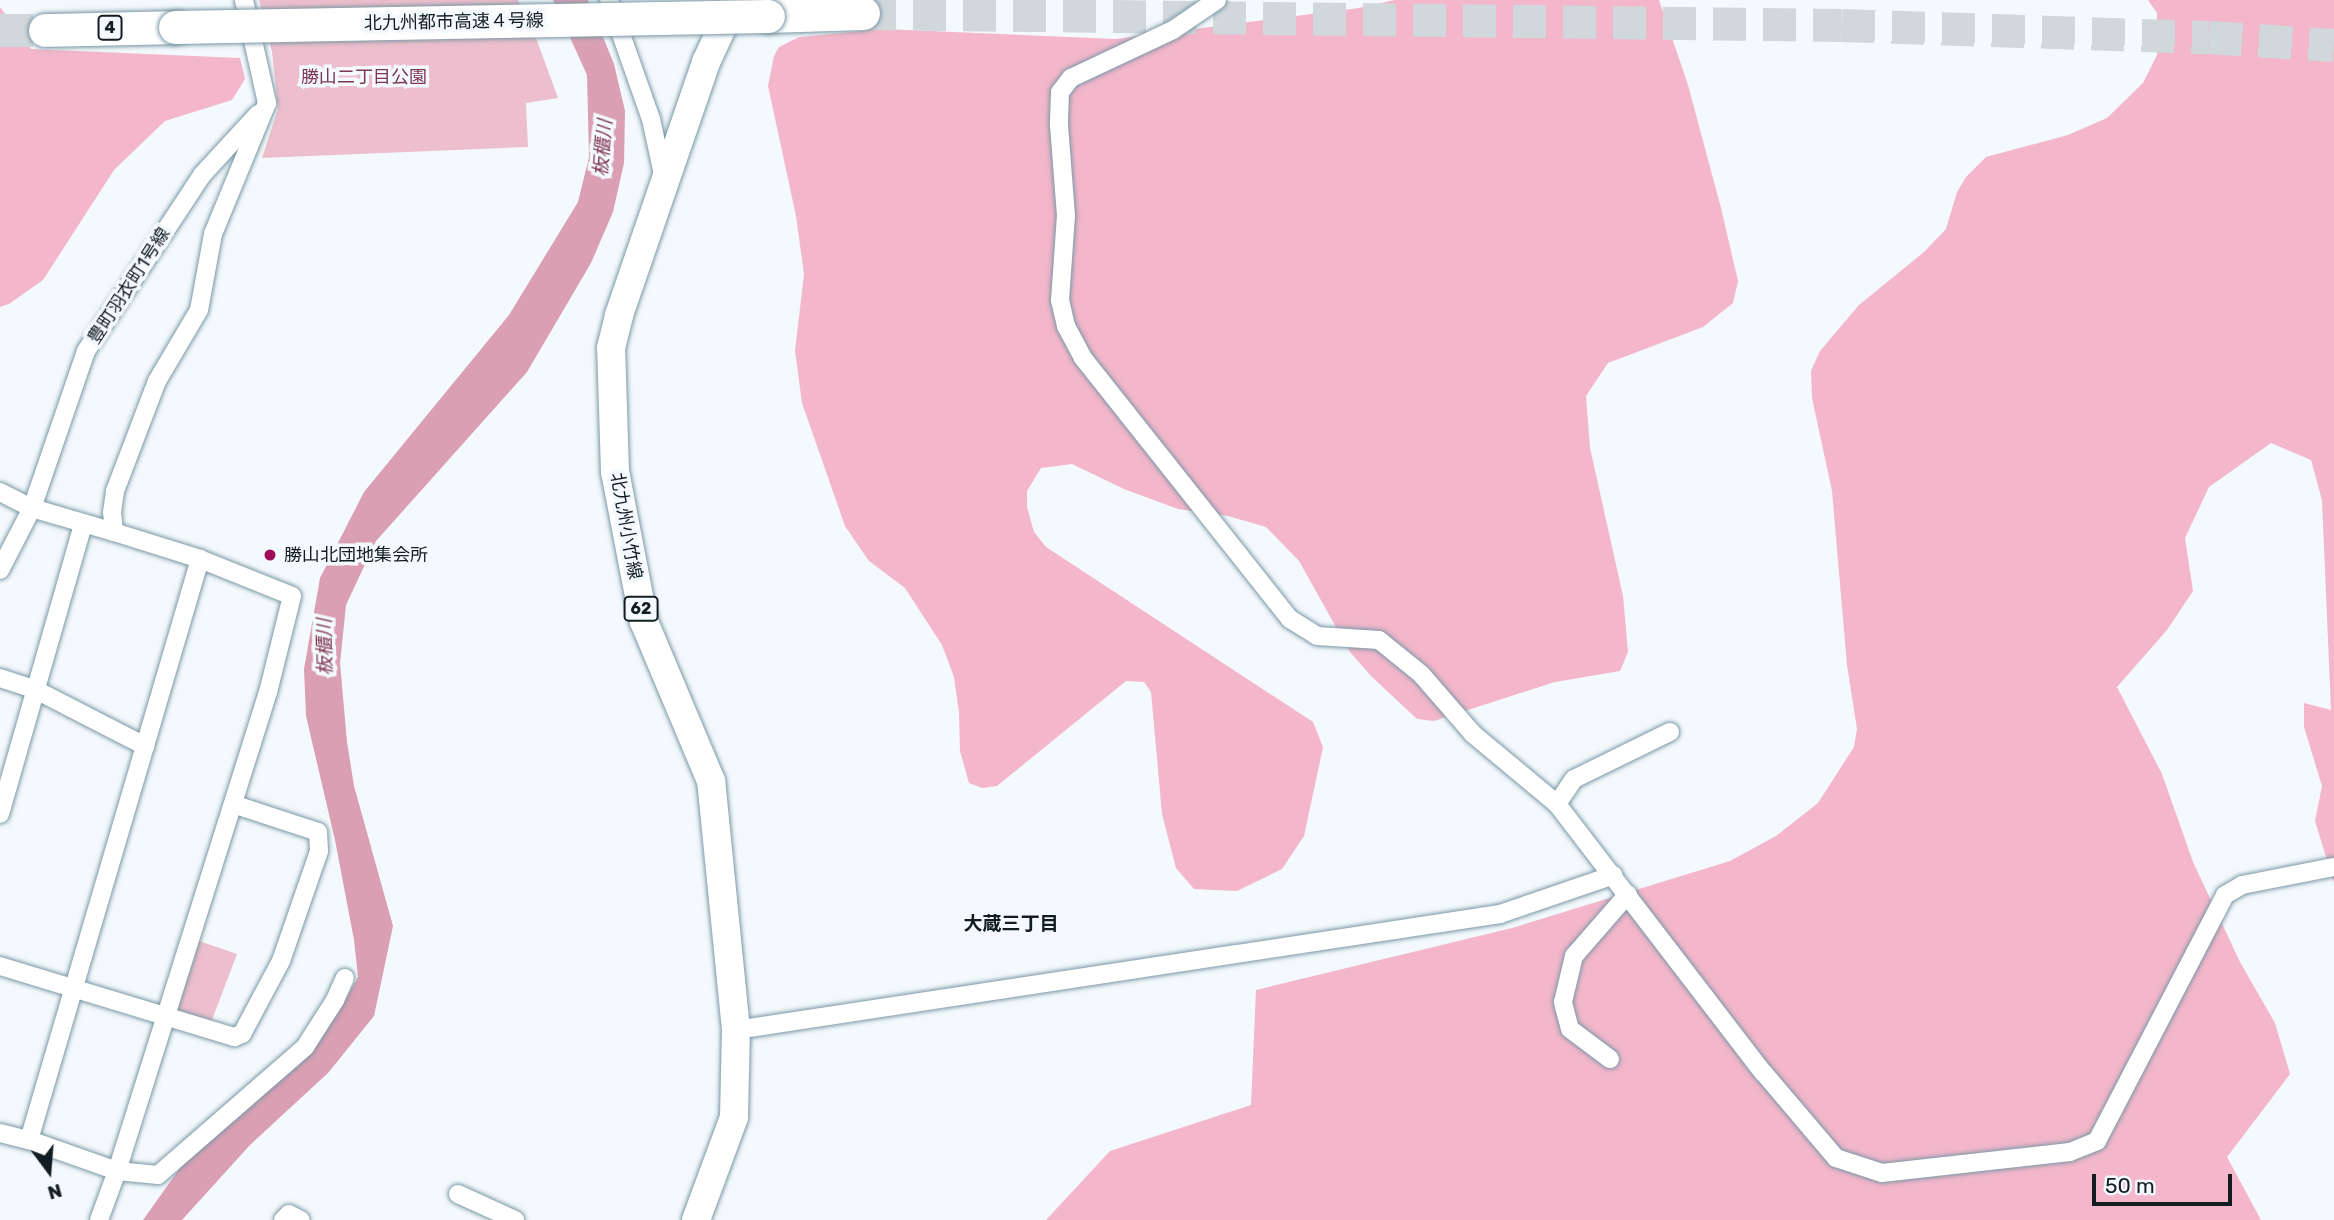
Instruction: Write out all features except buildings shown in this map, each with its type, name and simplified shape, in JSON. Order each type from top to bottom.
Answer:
[{"type":"highway","name":"北九州都市高速４号線","points":[[45,30],[863,13]]},
{"type":"main road","name":"北九州小竹線","points":[[696,1220],[734,1116],[736,1030],[711,781],[644,622],[615,472],[611,348],[618,315],[706,62],[734,0]]},
{"type":"street","points":[[114,531],[115,491],[156,382],[199,310],[213,234],[267,103],[244,0]]},
{"type":"street","points":[[608,0],[651,119],[665,183]]},
{"type":"street","points":[[706,0],[706,62]]},
{"type":"street","points":[[1217,0],[1173,30],[1071,78],[1060,92],[1059,125],[1066,215],[1060,300],[1066,326],[1083,358],[1290,619],[1317,636],[1378,640],[1421,674],[1473,734],[1557,804],[1763,1072],[1836,1158],[1882,1172],[2070,1152],[2097,1141],[2225,895],[2242,885],[2334,867]]},
{"type":"street","name":"豊町羽衣町1号線","points":[[0,570],[32,508],[86,351],[202,175],[267,103]]},
{"type":"street","points":[[0,492],[32,508],[200,559],[292,596],[268,692],[167,1015],[99,1220]]},
{"type":"street","points":[[0,814],[83,525]]},
{"type":"street","points":[[29,1140],[76,988],[200,559]]},
{"type":"street","points":[[0,678],[36,690],[145,746]]},
{"type":"street","points":[[1557,804],[1574,779],[1670,733]]},
{"type":"street","points":[[0,966],[234,1037],[242,1034],[281,961],[319,851],[318,832],[233,804]]},
{"type":"street","points":[[736,1030],[1500,914],[1614,875]]},
{"type":"street","points":[[1610,1059],[1570,1029],[1563,1002],[1574,956],[1628,894]]},
{"type":"street","points":[[0,1133],[29,1140],[117,1171],[158,1175],[305,1047],[335,1000],[345,978]]},
{"type":"street","points":[[457,1194],[515,1220]]},
{"type":"street","points":[[282,1220],[289,1214],[301,1220]]},
{"type":"green space","name":"勝山二丁目公園","points":[[259,0],[518,0],[536,38],[558,98],[526,103],[528,147],[262,158],[278,109],[272,52]]},
{"type":"green space","points":[[199,941],[237,954],[212,1020],[177,1011]]},
{"type":"shaded area","points":[[1395,0],[1659,0],[1688,85],[1738,281],[1733,303],[1703,327],[1608,363],[1586,396],[1590,448],[1623,596],[1628,652],[1620,671],[1555,682],[1434,721],[1417,719],[1371,676],[1350,652],[1299,561],[1266,527],[1228,516],[1178,509],[1124,489],[1072,464],[1041,468],[1027,491],[1027,507],[1034,532],[1046,547],[1313,722],[1323,747],[1304,836],[1282,869],[1237,891],[1194,889],[1176,868],[1162,814],[1151,692],[1144,682],[1126,681],[997,786],[982,788],[969,783],[960,751],[959,712],[954,677],[942,645],[905,588],[869,561],[845,526],[802,403],[795,351],[804,274],[796,216],[768,86],[774,56],[779,47],[799,37],[883,29],[1116,39],[1359,8]]},
{"type":"shaded area","points":[[2148,0],[2334,0],[2334,883],[2315,821],[2322,786],[2304,727],[2304,703],[2331,710],[2322,500],[2311,460],[2271,443],[2209,487],[2185,538],[2193,591],[2167,630],[2117,687],[2162,774],[2193,862],[2240,962],[2275,1023],[2290,1074],[2227,1157],[2261,1220],[1046,1220],[1110,1151],[1251,1105],[1256,990],[1512,928],[1730,861],[1776,836],[1818,803],[1854,747],[1857,729],[1847,665],[1832,491],[1812,398],[1811,371],[1820,351],[1859,305],[1924,252],[1946,229],[1957,192],[1966,177],[1986,157],[2068,135],[2107,118],[2143,83],[2157,55],[2157,13]]},
{"type":"shaded area","points":[[0,7],[31,49],[240,58],[245,79],[232,100],[165,121],[114,170],[43,280],[9,304],[0,307]]},
{"type":"water","name":"板櫃川","points":[[553,0],[588,0],[614,64],[625,111],[624,163],[613,212],[591,263],[527,372],[376,541],[346,605],[340,663],[347,742],[354,786],[393,926],[374,1016],[328,1073],[250,1145],[182,1220],[143,1220],[180,1168],[309,1054],[338,1013],[358,977],[354,940],[335,840],[306,716],[304,669],[320,578],[364,492],[509,315],[578,202],[589,157],[587,75]]},
{"type":"tunnel","points":[[863,13],[1842,25],[2209,37],[2334,45]]},
{"type":"tunnel","points":[[0,30],[45,30]]},
{"type":"place","name":"勝山北団地集会所","points":[[270,555]]},
{"type":"district","name":"大蔵三丁目","points":[[1011,924]]}]
